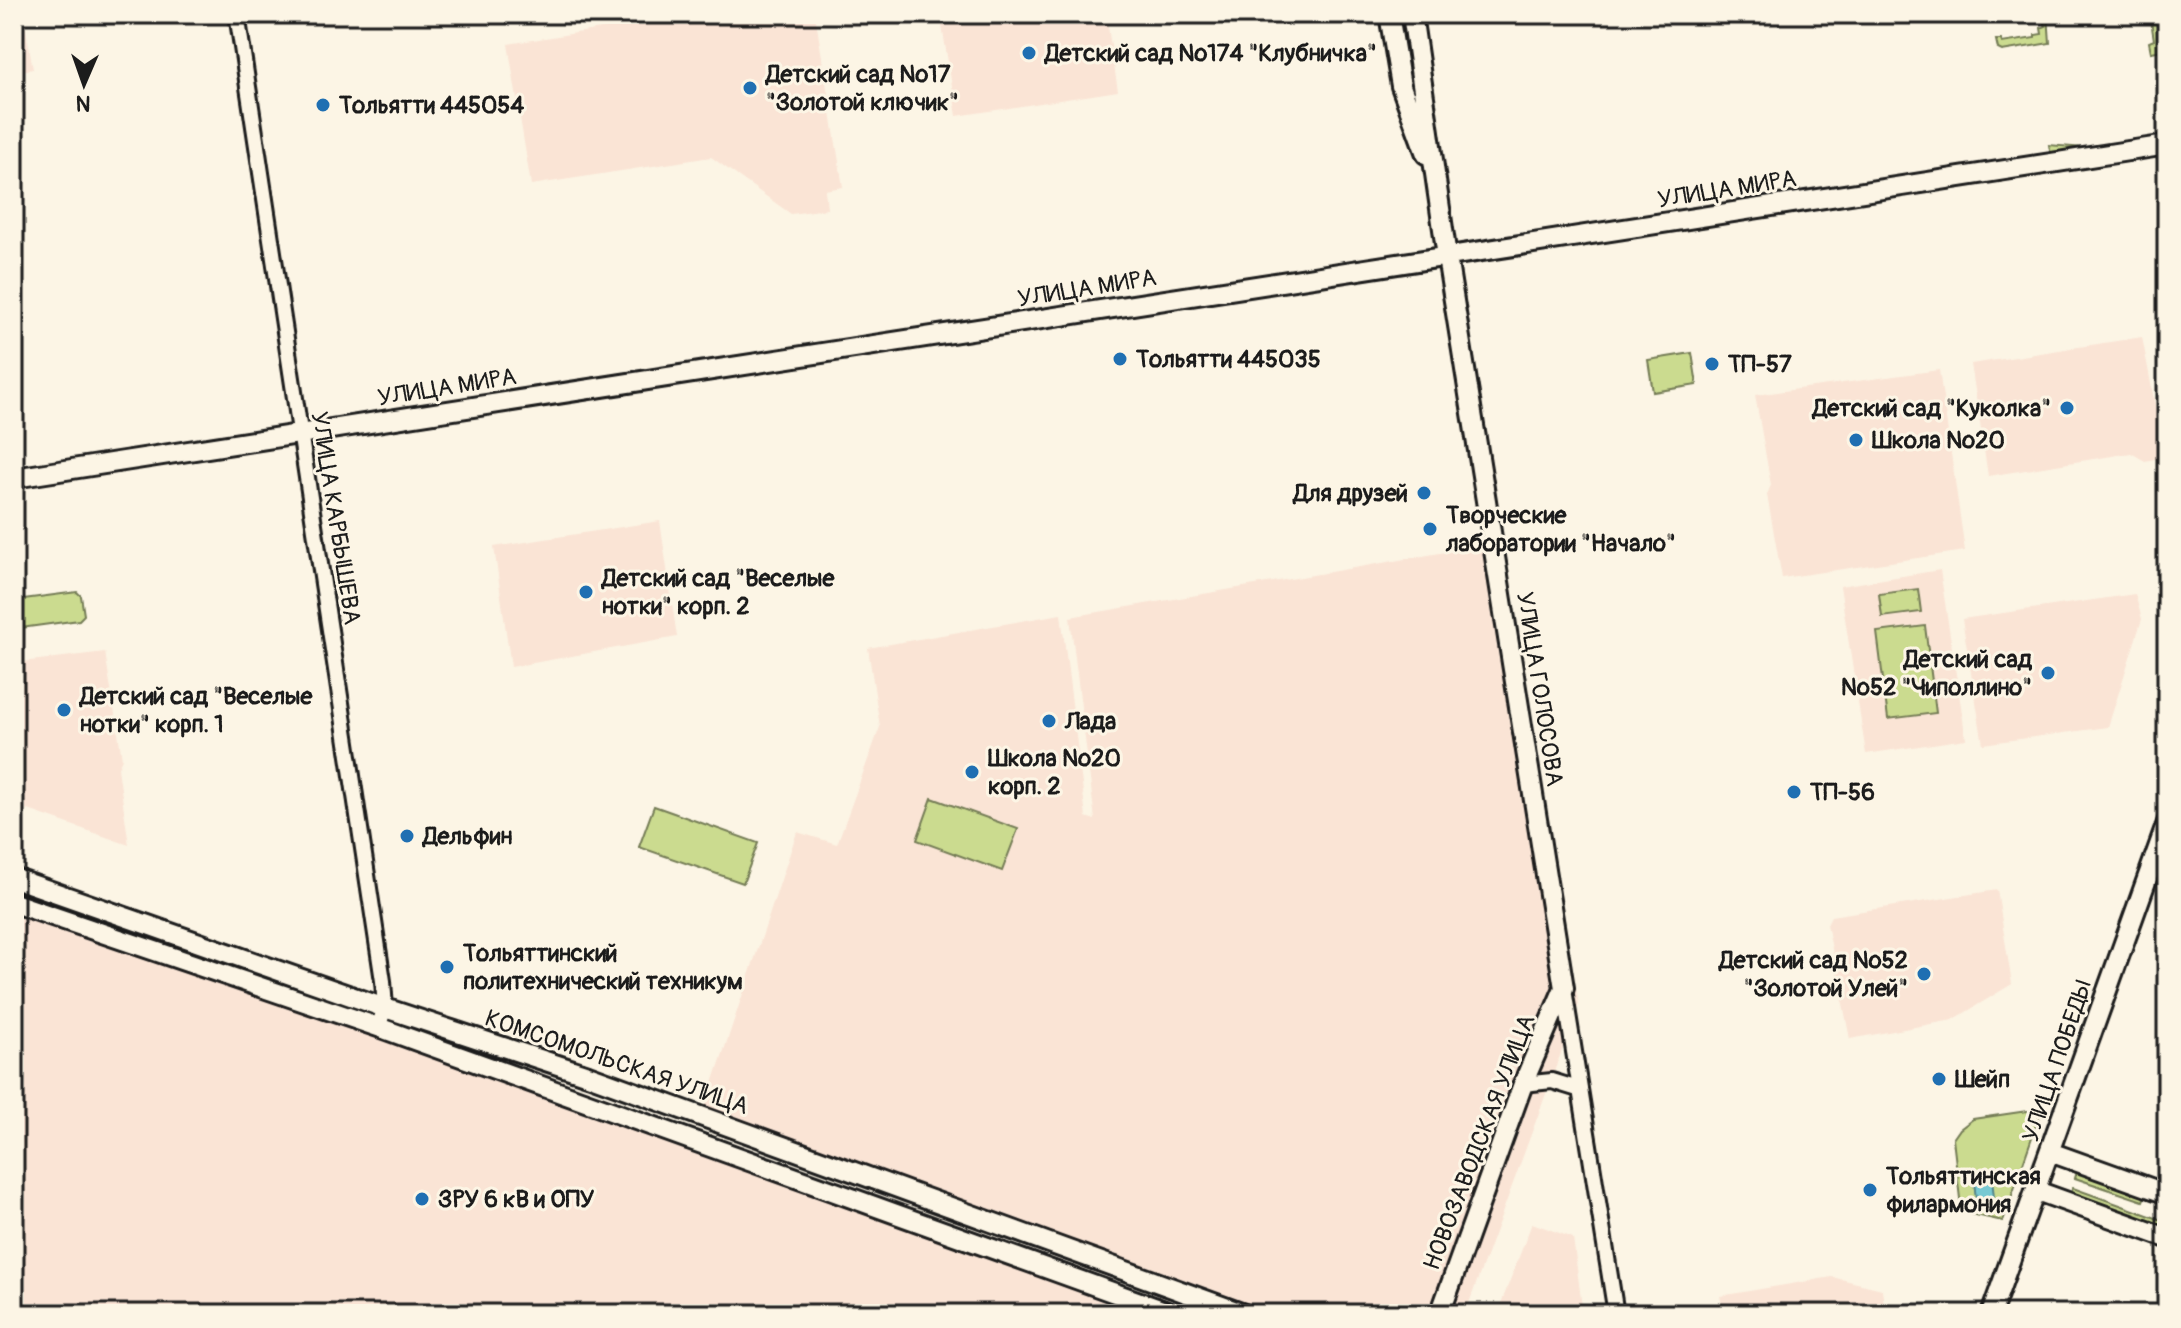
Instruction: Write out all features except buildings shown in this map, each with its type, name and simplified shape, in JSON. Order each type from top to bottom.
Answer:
[{"type":"main road","name":"УЛИЦА ГОЛОСОВА","points":[[1389,14],[1401,86],[1441,207]]},
{"type":"main road","name":"УЛИЦА ГОЛОСОВА","points":[[1412,14],[1447,257],[1564,988]]},
{"type":"main road","points":[[1401,86],[1409,90],[1422,83]]},
{"type":"main road","name":"УЛИЦА МИРА","points":[[14,478],[2167,145]]},
{"type":"main road","name":"УЛИЦА ПОБЕДЫ","points":[[1991,1314],[2167,823]]},
{"type":"main road","name":"КОМСОМОЛЬСКАЯ УЛИЦА","points":[[14,878],[385,1008],[588,1075],[1244,1314]]},
{"type":"main road","name":"КОМСОМОЛЬСКАЯ УЛИЦА","points":[[14,903],[378,1027],[1173,1314]]},
{"type":"main road","points":[[127,942],[136,921]]},
{"type":"main road","name":"НОВОЗАВОДСКАЯ УЛИЦА","points":[[1440,1314],[1523,1084],[1564,988]]},
{"type":"main road","points":[[2050,1152],[2167,1194]]},
{"type":"main road","points":[[2037,1191],[2167,1238]]},
{"type":"main road","points":[[922,1224],[930,1200]]},
{"type":"main road","points":[[1107,1291],[1116,1267]]},
{"type":"street","name":"УЛИЦА КАРБЫШЕВА","points":[[237,14],[326,592],[385,1008],[378,1027]]},
{"type":"street","points":[[1564,988],[1616,1314]]},
{"type":"street","points":[[1523,1084],[1552,1081],[1578,1089]]},
{"type":"shaded area","points":[[14,14],[23,14],[33,69],[14,72]]},
{"type":"shaded area","points":[[694,14],[815,14],[843,187],[825,190],[827,209],[791,214],[711,157],[531,185],[508,44]]},
{"type":"shaded area","name":"Детский сад №174 \"Клубничка\"","points":[[940,14],[1106,14],[1118,91],[957,116]]},
{"type":"shaded area","name":"Детский сад \"Куколка\"","points":[[2142,337],[2165,457],[2145,461],[2131,453],[1988,476],[1971,364]]},
{"type":"shaded area","name":"Школа №20","points":[[1939,370],[1965,551],[1782,578],[1767,495],[1771,485],[1755,395]]},
{"type":"shaded area","name":"Детский сад \"Веселые нотки\" корп. 2","points":[[660,521],[677,637],[511,667],[494,547]]},
{"type":"shaded area","points":[[1486,545],[1579,1004],[1465,1314],[1262,1314],[703,1113],[797,832],[837,844],[880,727],[868,648],[1061,614],[1086,817],[1095,820],[1070,617]]},
{"type":"shaded area","points":[[1940,570],[1966,739],[1866,754],[1840,586]]},
{"type":"shaded area","name":"Детский сад №52 \"Чиполлино\"","points":[[2135,594],[2142,619],[2108,727],[1983,744],[1962,619]]},
{"type":"shaded area","name":"Детский сад \"Веселые нотки\" корп. 1","points":[[105,652],[122,758],[118,768],[129,845],[14,805],[14,663]]},
{"type":"shaded area","name":"Детский сад №52 \"Золотой Улей\"","points":[[1997,890],[2012,984],[1953,1020],[1850,1039],[1827,924],[1831,916]]},
{"type":"shaded area","points":[[14,904],[1173,1314],[14,1314]]},
{"type":"shaded area","points":[[1532,1223],[1573,1238],[1583,1314],[1497,1314]]},
{"type":"shaded area","points":[[1832,1277],[1882,1289],[1885,1314],[1724,1314],[1720,1296]]},
{"type":"green space","points":[[2041,14],[2048,14],[2050,43],[2002,51],[1998,49],[1996,40],[2002,43],[2042,34],[2041,28],[2046,26]]},
{"type":"green space","points":[[2150,14],[2162,14],[2167,60],[2163,50],[2151,52],[2149,42],[2154,40]]},
{"type":"green space","points":[[2146,139],[2051,156],[2049,145],[2085,148]]},
{"type":"green space","points":[[1692,353],[1697,385],[1653,392],[1648,360]]},
{"type":"green space","points":[[1918,589],[1921,612],[1882,617],[1879,594]]},
{"type":"green space","points":[[77,592],[81,596],[84,615],[79,620],[21,628],[15,625],[16,600]]},
{"type":"green space","points":[[1925,626],[1936,713],[1888,719],[1877,632]]},
{"type":"green space","points":[[932,798],[1018,829],[1002,871],[917,840]]},
{"type":"green space","points":[[654,806],[758,843],[743,883],[639,847]]},
{"type":"green space","points":[[2027,1111],[2040,1114],[2003,1221],[1967,1213],[1961,1207],[1953,1139],[1973,1119]]},
{"type":"green space","points":[[2078,1169],[2146,1193],[2143,1201],[2075,1178]]},
{"type":"green space","points":[[2073,1188],[2167,1222],[2167,1231],[2070,1196]]},
{"type":"water","points":[[1992,1178],[1994,1198],[1976,1200],[1974,1180]]},
{"type":"place","name":"Детский сад №174 \"Клубничка\"","points":[[1029,53]]},
{"type":"place","name":"Детский сад №17 \"Золотой ключик\"","points":[[750,88]]},
{"type":"place","name":"Тольятти 445054","points":[[323,105]]},
{"type":"place","name":"Тольятти 445035","points":[[1120,359]]},
{"type":"place","name":"ТП-57","points":[[1712,364]]},
{"type":"place","name":"Детский сад \"Куколка\"","points":[[2067,408]]},
{"type":"place","name":"Школа №20","points":[[1856,440]]},
{"type":"place","name":"Для друзей","points":[[1424,493]]},
{"type":"place","name":"Творческие лаборатории \"Начало\"","points":[[1430,529]]},
{"type":"place","name":"Детский сад \"Веселые нотки\" корп. 2","points":[[586,592]]},
{"type":"place","name":"Детский сад №52 \"Чиполлино\"","points":[[2048,673]]},
{"type":"place","name":"Детский сад \"Веселые нотки\" корп. 1","points":[[64,710]]},
{"type":"place","name":"Лада","points":[[1049,721]]},
{"type":"place","name":"Школа №20 корп. 2","points":[[972,772]]},
{"type":"place","name":"ТП-56","points":[[1794,792]]},
{"type":"place","name":"Дельфин","points":[[407,836]]},
{"type":"place","name":"Тольяттинский политехнический техникум","points":[[447,967]]},
{"type":"place","name":"Детский сад №52 \"Золотой Улей\"","points":[[1924,974]]},
{"type":"place","name":"Шейп","points":[[1939,1079]]},
{"type":"place","name":"Тольяттинская филармония","points":[[1870,1190]]},
{"type":"place","name":"ЗРУ 6 кВ и ОПУ","points":[[422,1199]]}]
